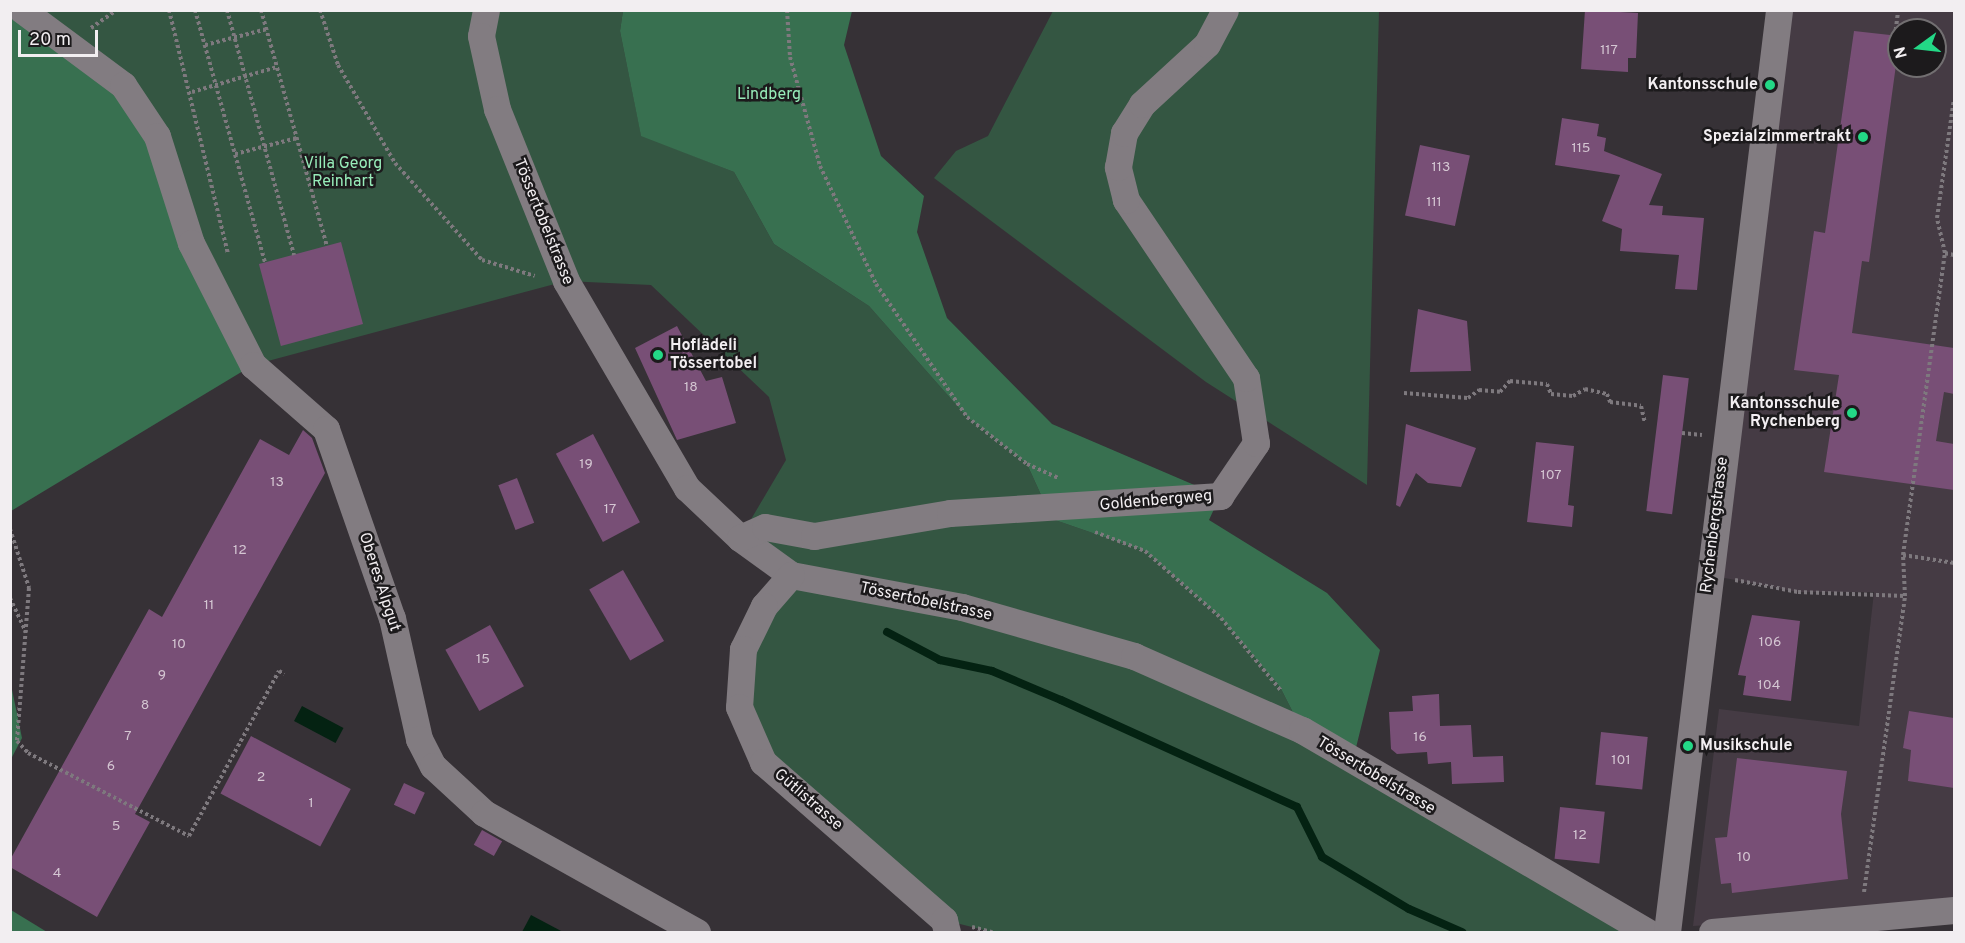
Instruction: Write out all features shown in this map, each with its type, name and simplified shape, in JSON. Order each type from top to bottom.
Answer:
[{"type":"street","name":"Oberes Alpgut","points":[[22,10],[123,85],[157,136],[191,243],[253,365],[326,429],[392,618],[419,739],[433,766],[484,813],[697,933]]},
{"type":"street","name":"Tössertobelstrasse","points":[[486,10],[481,36],[497,109],[566,281],[687,488],[740,538],[791,575],[962,607],[1134,656],[1302,730],[1647,933]]},
{"type":"street","name":"Goldenbergweg","points":[[740,538],[765,527],[814,536],[950,513],[1220,496],[1256,442],[1246,378],[1126,200],[1118,167],[1124,133],[1142,104],[1207,44],[1225,10]]},
{"type":"street","name":"Rychenbergstrasse","points":[[1667,933],[1779,10]]},
{"type":"street","name":"Gütlistrasse","points":[[791,575],[764,606],[743,649],[739,708],[763,762],[944,920],[947,933]]},
{"type":"street","points":[[1712,933],[1954,910]]},
{"type":"path","points":[[169,10],[191,92],[230,263]]},
{"type":"path","points":[[195,10],[265,263]]},
{"type":"path","points":[[227,10],[294,255]]},
{"type":"path","points":[[261,10],[327,246]]},
{"type":"path","points":[[320,10],[338,65],[395,163],[482,260],[516,273],[566,281]]},
{"type":"path","points":[[787,10],[790,57],[820,166],[876,284],[967,417],[1027,464]]},
{"type":"path","points":[[204,45],[267,29]]},
{"type":"path","points":[[191,92],[277,67]]},
{"type":"path","points":[[1867,918],[1864,891],[1905,596],[1904,555],[1945,253],[1938,218],[1954,99]]},
{"type":"path","points":[[235,154],[297,138]]},
{"type":"path","points":[[1945,253],[1954,255]]},
{"type":"path","points":[[1404,393],[1468,398],[1479,390],[1500,392],[1510,381],[1547,384],[1551,394],[1573,396],[1585,389],[1607,393],[1610,402],[1641,406],[1645,423]]},
{"type":"path","points":[[10,529],[28,588],[17,741],[28,753],[189,836],[279,671],[284,674]]},
{"type":"path","points":[[1087,529],[1145,551],[1221,618],[1280,687],[1302,730]]},
{"type":"path","points":[[1904,555],[1954,563]]},
{"type":"path","points":[[1735,579],[1798,592],[1905,596]]},
{"type":"path","points":[[10,598],[26,633]]},
{"type":"shaded area","points":[[1779,11],[1954,11],[1954,910],[1693,926],[1719,709],[1859,726],[1874,592],[1798,592],[1709,575]]},
{"type":"shaded area","points":[[302,706],[343,728],[336,743],[294,721]]},
{"type":"shaded area","points":[[531,915],[563,932],[522,932]]},
{"type":"green space","points":[[10,11],[123,85],[253,365],[11,511]]},
{"type":"green space","name":"Villa Georg Reinhart","points":[[22,11],[623,11],[620,31],[641,135],[734,172],[774,244],[869,306],[967,417],[1027,464],[1052,519],[1145,551],[1221,618],[1280,687],[1302,730],[1645,932],[992,932],[944,920],[763,762],[739,707],[743,649],[791,575],[740,538],[786,460],[769,397],[651,285],[566,281],[253,365]]},
{"type":"green space","name":"Lindberg","points":[[623,11],[852,11],[844,45],[881,156],[924,196],[917,232],[947,318],[1052,424],[1220,496],[1209,520],[1327,593],[1380,650],[1352,764],[1302,730],[1280,687],[1221,618],[1145,551],[1052,519],[1027,464],[967,417],[869,306],[774,244],[734,172],[641,136],[620,31]]},
{"type":"green space","points":[[1053,11],[1379,11],[1367,485],[1206,382],[934,178],[956,151],[988,136]]},
{"type":"green space","points":[[10,680],[22,738],[11,759],[10,759]]},
{"type":"green space","points":[[11,910],[47,932],[11,932]]},
{"type":"building","points":[[1585,10],[1638,13],[1636,58],[1628,58],[1628,72],[1581,69]]},
{"type":"building","points":[[1854,31],[1887,35],[1887,78],[1894,78],[1869,262],[1862,261],[1852,333],[1954,348],[1954,394],[1944,392],[1936,441],[1954,444],[1954,490],[1824,472],[1839,375],[1794,370],[1814,231],[1825,233]]},
{"type":"building","points":[[1562,118],[1599,124],[1597,136],[1606,138],[1604,151],[1662,174],[1649,205],[1663,206],[1662,215],[1704,218],[1697,290],[1675,289],[1679,255],[1620,251],[1622,229],[1602,221],[1620,175],[1555,165]]},
{"type":"building","points":[[1420,145],[1470,156],[1455,226],[1405,215]]},
{"type":"building","points":[[341,242],[363,324],[281,346],[259,264]]},
{"type":"building","points":[[1418,309],[1467,321],[1471,371],[1410,372]]},
{"type":"building","points":[[677,326],[706,381],[722,377],[736,423],[677,440],[635,348]]},
{"type":"building","points":[[1663,375],[1689,378],[1672,514],[1646,511]]},
{"type":"building","points":[[1406,424],[1476,448],[1461,487],[1428,483],[1416,473],[1400,507],[1396,505]]},
{"type":"building","points":[[303,430],[312,438],[325,473],[135,814],[150,822],[97,917],[10,867],[10,860],[149,609],[162,617],[260,439],[289,455]]},
{"type":"building","points":[[593,434],[640,522],[603,542],[556,454]]},
{"type":"building","points":[[1536,442],[1574,446],[1568,505],[1574,506],[1572,527],[1527,522]]},
{"type":"building","points":[[517,478],[534,523],[516,530],[498,485]]},
{"type":"building","points":[[623,570],[664,641],[630,661],[589,590]]},
{"type":"building","points":[[1752,615],[1800,621],[1791,701],[1743,695],[1746,676],[1738,675]]},
{"type":"building","points":[[490,625],[524,686],[479,711],[445,650]]},
{"type":"building","points":[[1439,694],[1440,726],[1471,725],[1473,757],[1503,756],[1504,782],[1452,784],[1451,762],[1428,764],[1427,752],[1397,754],[1391,749],[1389,712],[1413,711],[1412,696]]},
{"type":"building","points":[[1909,711],[1954,718],[1954,788],[1908,781],[1911,750],[1903,748]]},
{"type":"building","points":[[1601,732],[1648,737],[1642,790],[1595,785]]},
{"type":"building","points":[[251,736],[351,789],[320,846],[220,793]]},
{"type":"building","points":[[1737,758],[1847,771],[1841,814],[1848,879],[1732,893],[1731,883],[1721,884],[1715,838],[1727,837]]},
{"type":"building","points":[[404,783],[425,793],[415,814],[394,805]]},
{"type":"building","points":[[1560,807],[1605,812],[1599,863],[1555,859]]},
{"type":"building","points":[[482,830],[502,841],[494,856],[474,845]]},
{"type":"waterway","points":[[887,632],[940,660],[992,671],[1061,700],[1297,807],[1322,857],[1409,909],[1462,932]]},
{"type":"place","name":"Kantonsschule","points":[[1770,85]]},
{"type":"place","name":"Spezialzimmertrakt","points":[[1863,137]]},
{"type":"place","name":"Hoflädeli Tössertobel","points":[[658,355]]},
{"type":"place","name":"Kantonsschule Rychenberg","points":[[1852,413]]},
{"type":"place","name":"Musikschule","points":[[1688,746]]}]
